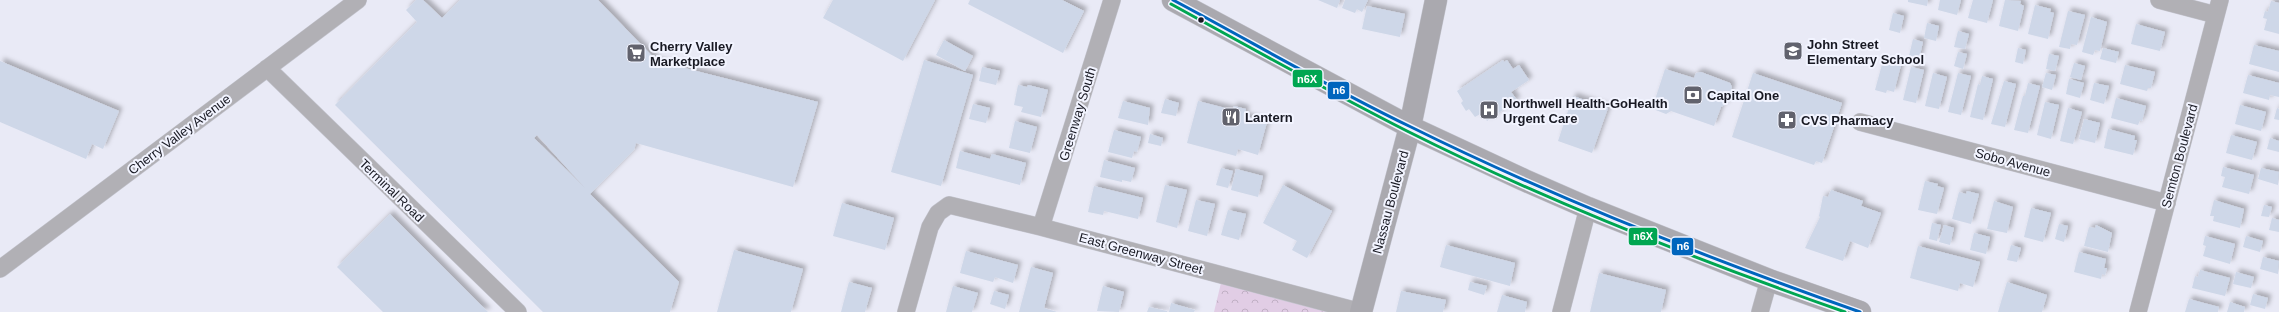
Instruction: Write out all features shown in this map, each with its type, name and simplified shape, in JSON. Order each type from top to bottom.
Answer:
[{"type":"main road","points":[[1173,0],[1410,127],[1588,208],[1769,280],[1860,312]]},
{"type":"main road","name":"Nassau Boulevard","points":[[1361,312],[1410,127],[1436,0]]},
{"type":"street","name":"Cherry Valley Avenue","points":[[0,268],[358,0]]},
{"type":"street","name":"Greenway South","points":[[1041,227],[1112,0]]},
{"type":"street","points":[[2159,0],[2218,8]]},
{"type":"street","name":"Semton Boulevard","points":[[2138,312],[2218,8]]},
{"type":"street","name":"Terminal Road","points":[[267,68],[518,312]]},
{"type":"street","name":"Sobo Avenue","points":[[1860,122],[2167,202]]},
{"type":"street","name":"East Greenway Street","points":[[906,312],[930,227],[938,213],[949,205],[1041,227],[1361,312]]},
{"type":"street","points":[[1561,312],[1588,208]]},
{"type":"street","points":[[1760,312],[1769,280]]},
{"type":"green space","points":[[1221,283],[1332,312],[1214,312]]},
{"type":"building","points":[[416,0],[423,0],[442,18],[460,0],[598,0],[657,61],[818,102],[793,187],[636,143],[634,150],[590,194],[679,282],[670,312],[543,312],[335,105],[417,22],[406,10]],"holes":[[[537,135],[585,188],[534,138]]]},
{"type":"building","points":[[833,0],[935,0],[903,61],[823,18]]},
{"type":"building","points":[[970,0],[1062,0],[1084,11],[1063,53],[968,4]]},
{"type":"building","points":[[1318,0],[1340,0],[1337,8]]},
{"type":"building","points":[[1345,0],[1368,0],[1362,12],[1357,9],[1355,13],[1342,8]]},
{"type":"building","points":[[1908,0],[1928,0],[1927,6],[1908,2]]},
{"type":"building","points":[[1940,0],[1961,0],[1957,15],[1938,10]]},
{"type":"building","points":[[1973,0],[1993,0],[1987,23],[1968,18]]},
{"type":"building","points":[[2005,0],[2021,1],[2020,4],[2024,6],[2018,31],[1999,26]]},
{"type":"building","points":[[2271,1],[2279,3],[2279,34],[2264,30],[2267,19],[2263,18],[2265,11],[2268,12]]},
{"type":"building","points":[[2035,5],[2051,9],[2050,12],[2054,13],[2048,39],[2028,34]]},
{"type":"building","points":[[1367,6],[1405,14],[1400,37],[1362,29]]},
{"type":"building","points":[[2068,11],[2085,15],[2077,45],[2071,44],[2070,49],[2059,47]]},
{"type":"building","points":[[1893,13],[1904,16],[1900,33],[1889,30]]},
{"type":"building","points":[[2091,17],[2107,22],[2100,51],[2095,50],[2093,55],[2082,52]]},
{"type":"building","points":[[1927,23],[1939,26],[1936,41],[1924,38]]},
{"type":"building","points":[[2136,24],[2165,32],[2160,51],[2131,44]]},
{"type":"building","points":[[1958,31],[1969,34],[1965,49],[1954,47]]},
{"type":"building","points":[[1913,39],[1923,42],[1919,59],[1909,56]]},
{"type":"building","points":[[944,40],[973,56],[965,71],[936,55]]},
{"type":"building","points":[[2254,45],[2279,51],[2279,72],[2249,64]]},
{"type":"building","points":[[2018,48],[2026,50],[2023,64],[2015,62]]},
{"type":"building","points":[[2103,48],[2119,52],[2116,63],[2100,59]]},
{"type":"building","points":[[1958,52],[1967,54],[1963,69],[1954,66]]},
{"type":"building","points":[[2049,54],[2059,56],[2055,71],[2046,69]]},
{"type":"building","points":[[924,60],[973,75],[941,186],[891,172]]},
{"type":"building","points":[[1503,60],[1504,62],[1507,60],[1513,69],[1519,65],[1529,80],[1511,92],[1517,100],[1487,121],[1482,113],[1475,117],[1469,109],[1466,111],[1461,103],[1463,101],[1457,91]]},
{"type":"building","points":[[0,61],[119,111],[103,149],[92,144],[86,159],[0,122]]},
{"type":"building","points":[[1883,61],[1901,65],[1894,92],[1887,90],[1886,93],[1875,90]]},
{"type":"building","points":[[2074,63],[2085,66],[2081,80],[2070,77]]},
{"type":"building","points":[[2125,65],[2155,72],[2151,88],[2148,88],[2147,91],[2120,84]]},
{"type":"building","points":[[982,67],[1000,71],[996,85],[979,81]]},
{"type":"building","points":[[1911,67],[1924,70],[1916,103],[1903,100]]},
{"type":"building","name":"Capital One","points":[[1665,69],[1694,78],[1696,73],[1701,72],[1730,83],[1732,87],[1726,104],[1721,107],[1714,126],[1671,111],[1666,114],[1653,109]]},
{"type":"building","name":"CVS Pharmacy","points":[[1753,73],[1842,103],[1822,163],[1816,161],[1814,165],[1732,137]]},
{"type":"building","points":[[1933,73],[1947,77],[1939,109],[1925,106]]},
{"type":"building","points":[[1958,73],[1971,76],[1961,115],[1948,112]]},
{"type":"building","points":[[2046,73],[2056,75],[2052,90],[2042,87]]},
{"type":"building","points":[[2248,75],[2279,83],[2279,97],[2270,95],[2269,100],[2243,93]]},
{"type":"building","points":[[1982,76],[1993,79],[1983,120],[1970,117],[1978,84],[1980,85]]},
{"type":"building","points":[[2069,79],[2084,83],[2080,98],[2066,94]]},
{"type":"building","points":[[2004,81],[2016,84],[2005,127],[1991,124]]},
{"type":"building","points":[[2028,83],[2040,86],[2028,133],[2014,130]]},
{"type":"building","points":[[2094,83],[2109,86],[2104,104],[2090,100]]},
{"type":"building","points":[[1018,85],[1027,87],[1028,85],[1048,90],[1041,117],[1021,112],[1023,107],[1014,105]]},
{"type":"building","points":[[1573,96],[1608,108],[1592,153],[1558,141]]},
{"type":"building","points":[[2116,98],[2146,106],[2142,121],[2140,120],[2138,125],[2111,118]]},
{"type":"building","points":[[1165,99],[1179,103],[1176,116],[1161,113]]},
{"type":"building","points":[[1123,101],[1150,108],[1148,125],[1118,118]]},
{"type":"building","points":[[1198,101],[1233,110],[1234,106],[1246,109],[1244,116],[1267,122],[1258,155],[1238,149],[1236,156],[1187,143]]},
{"type":"building","points":[[2045,102],[2059,105],[2051,139],[2037,135]]},
{"type":"building","points":[[973,104],[990,108],[986,123],[969,119]]},
{"type":"building","points":[[2240,105],[2266,112],[2261,131],[2235,124]]},
{"type":"building","points":[[2068,108],[2082,112],[2073,144],[2060,141]]},
{"type":"building","points":[[2277,108],[2279,109],[2279,120],[2274,119]]},
{"type":"building","points":[[2084,119],[2100,123],[2095,143],[2079,139]]},
{"type":"building","points":[[1015,121],[1037,127],[1030,153],[1009,148]]},
{"type":"building","points":[[2108,129],[2135,136],[2134,140],[2137,140],[2133,155],[2104,148]]},
{"type":"building","points":[[1114,130],[1141,137],[1137,152],[1134,151],[1132,158],[1108,152]]},
{"type":"building","points":[[1150,134],[1163,138],[1161,146],[1148,143]]},
{"type":"building","points":[[2231,135],[2257,142],[2252,160],[2226,153]]},
{"type":"building","points":[[2270,138],[2279,141],[2279,152],[2267,149]]},
{"type":"building","points":[[960,151],[990,159],[992,154],[1026,163],[1020,185],[956,168]]},
{"type":"building","points":[[1104,160],[1135,168],[1131,182],[1122,180],[1122,182],[1100,177]]},
{"type":"building","points":[[2223,167],[2254,175],[2249,194],[2222,187],[2225,177],[2221,176]]},
{"type":"building","points":[[1221,168],[1233,171],[1228,188],[1216,185]]},
{"type":"building","points":[[2261,168],[2279,172],[2278,185],[2258,179]]},
{"type":"building","points":[[1236,169],[1263,176],[1258,197],[1231,190]]},
{"type":"building","points":[[1925,181],[1938,184],[1937,186],[1944,188],[1937,214],[1918,210]]},
{"type":"building","points":[[1165,185],[1187,190],[1177,228],[1156,222]]},
{"type":"building","points":[[1283,185],[1332,211],[1307,258],[1292,250],[1297,241],[1263,223]]},
{"type":"building","points":[[1094,186],[1143,198],[1138,219],[1104,211],[1103,215],[1088,212]]},
{"type":"building","points":[[1831,190],[1863,201],[1861,206],[1881,213],[1868,248],[1850,241],[1843,261],[1805,248],[1820,217],[1823,196],[1828,197]]},
{"type":"building","points":[[1967,191],[1979,194],[1971,224],[1952,219],[1959,192],[1966,194]]},
{"type":"building","points":[[1196,200],[1215,204],[1207,236],[1188,231]]},
{"type":"building","points":[[2214,200],[2244,209],[2240,228],[2213,221],[2214,216],[2210,216]]},
{"type":"building","points":[[1994,201],[2013,207],[2007,233],[1987,229]]},
{"type":"building","points":[[842,203],[894,218],[885,250],[833,236]]},
{"type":"building","points":[[2264,205],[2272,207],[2269,217],[2261,216]]},
{"type":"building","points":[[2031,208],[2051,213],[2043,242],[2024,237]]},
{"type":"building","points":[[1228,210],[1246,214],[1239,240],[1221,235]]},
{"type":"building","points":[[390,214],[488,312],[383,312],[337,267]]},
{"type":"building","points":[[2272,218],[2279,220],[2279,232],[2269,230]]},
{"type":"building","points":[[1932,223],[1941,225],[1937,241],[1929,239]]},
{"type":"building","points":[[2059,224],[2068,226],[2064,242],[2055,239]]},
{"type":"building","points":[[1944,225],[1954,228],[1950,245],[1939,242]]},
{"type":"building","points":[[2096,225],[2112,233],[2108,252],[2084,246],[2089,227],[2095,228]]},
{"type":"building","points":[[1974,233],[1990,237],[1986,254],[1970,250]]},
{"type":"building","points":[[2205,236],[2235,244],[2230,264],[2203,256],[2206,246],[2203,245]]},
{"type":"building","points":[[2246,236],[2263,241],[2260,252],[2243,247]]},
{"type":"building","points":[[1446,245],[1515,263],[1510,286],[1440,267]]},
{"type":"building","points":[[2011,245],[2021,248],[2017,262],[2007,260]]},
{"type":"building","points":[[1918,246],[1980,262],[1973,287],[1960,283],[1958,291],[1910,278]]},
{"type":"building","points":[[734,250],[803,269],[791,312],[717,312]]},
{"type":"building","points":[[966,251],[1018,265],[1013,283],[995,277],[993,282],[960,273]]},
{"type":"building","points":[[2079,252],[2106,259],[2104,268],[2107,268],[2105,275],[2102,274],[2101,279],[2074,272]]},
{"type":"building","points":[[2263,257],[2279,261],[2278,274],[2260,269]]},
{"type":"building","points":[[1031,267],[1053,273],[1044,308],[1057,312],[1019,312]]},
{"type":"building","points":[[2200,270],[2230,278],[2225,296],[2192,288],[2195,276],[2198,277]]},
{"type":"building","points":[[2236,272],[2254,277],[2251,288],[2233,284]]},
{"type":"building","points":[[1599,273],[1666,290],[1661,312],[1590,312]]},
{"type":"building","points":[[849,282],[872,288],[865,312],[841,312]]},
{"type":"building","points":[[1470,282],[1487,286],[1484,295],[1468,290]]},
{"type":"building","points":[[2007,282],[2047,295],[2042,312],[1998,312]]},
{"type":"building","points":[[953,286],[978,293],[972,312],[946,312]]},
{"type":"building","points":[[1103,286],[1124,292],[1119,312],[1097,311]]},
{"type":"building","points":[[994,291],[1009,295],[1005,309],[990,304]]},
{"type":"building","points":[[1401,291],[1446,300],[1443,312],[1396,312]]},
{"type":"building","points":[[2253,294],[2268,298],[2265,309],[2250,305]]},
{"type":"building","points":[[1502,295],[1527,302],[1525,312],[1497,312]]},
{"type":"building","points":[[2189,299],[2219,307],[2218,312],[2185,312]]},
{"type":"building","points":[[2230,302],[2245,307],[2244,312],[2227,312]]},
{"type":"building","points":[[1171,303],[1195,310],[1194,312],[1169,312]]},
{"type":"building","points":[[1149,307],[1167,311],[1167,312],[1147,312]]},
{"type":"transit line","name":"n6","points":[[1173,0],[1381,112],[1521,179],[1689,249],[1860,312]]},
{"type":"transit line","name":"n6X","points":[[1171,4],[1377,116],[1514,182],[1623,229],[1679,251],[1845,312]]},
{"type":"place","name":"John Street Elementary School","points":[[1793,51]]},
{"type":"place","name":"Cherry Valley Marketplace","points":[[636,53]]},
{"type":"place","name":"Capital One","points":[[1693,95]]},
{"type":"place","name":"Northwell Health-GoHealth Urgent Care","points":[[1489,110]]},
{"type":"place","name":"Lantern","points":[[1231,117]]},
{"type":"place","name":"CVS Pharmacy","points":[[1787,120]]}]
